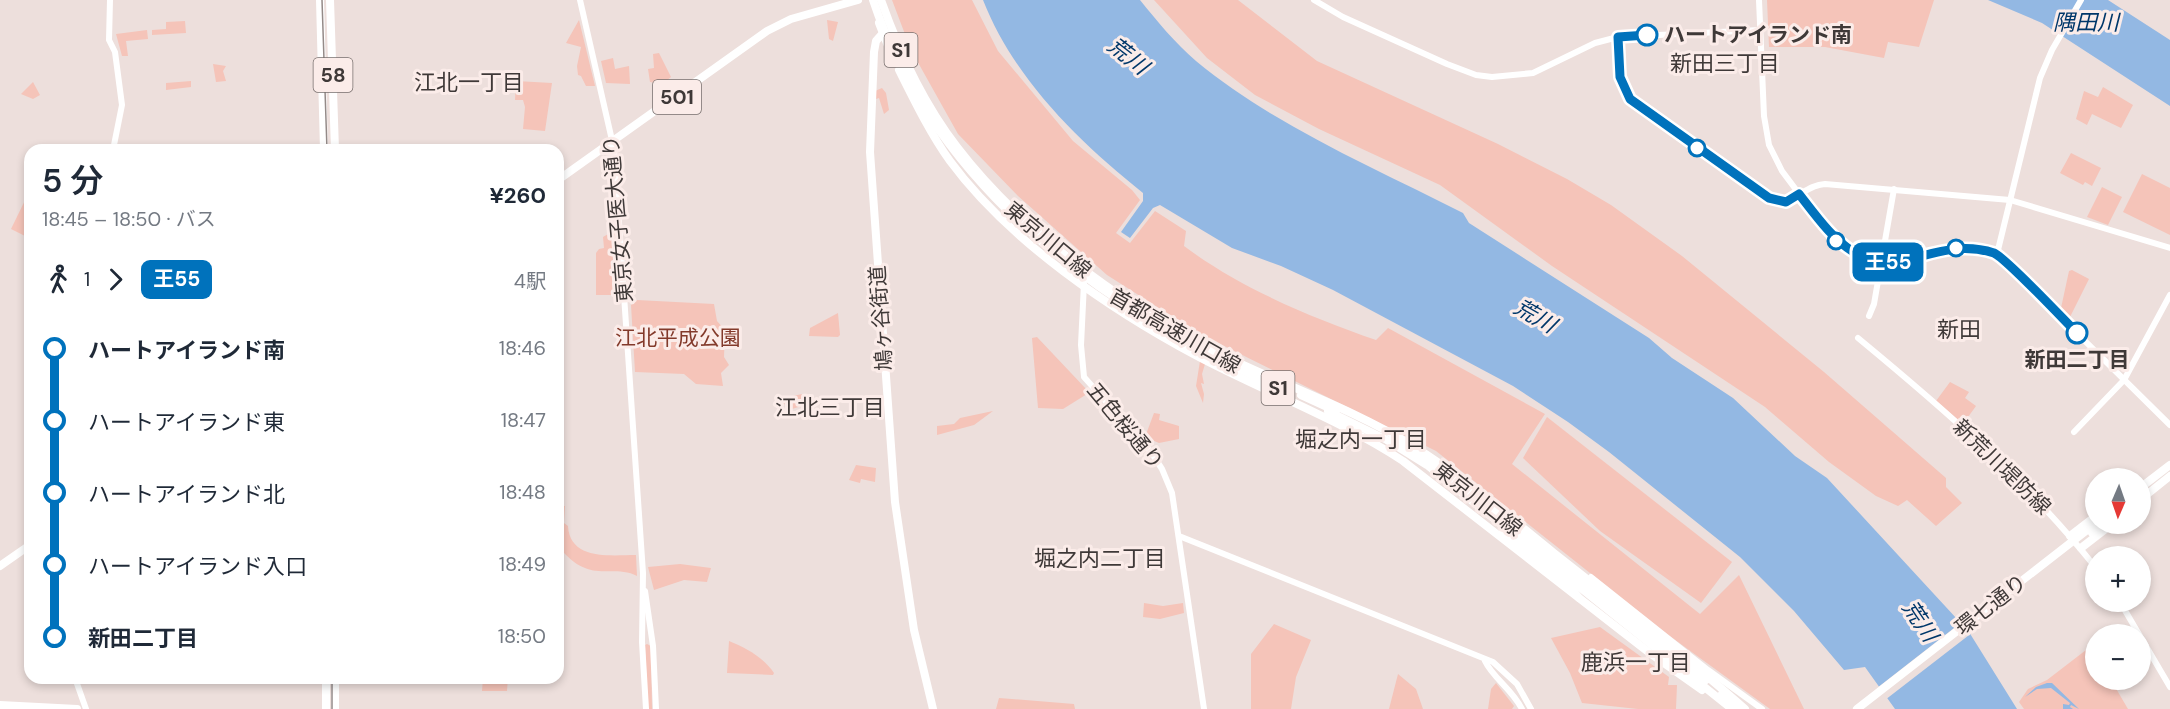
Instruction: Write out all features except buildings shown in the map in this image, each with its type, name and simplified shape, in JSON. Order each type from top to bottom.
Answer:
[{"type":"highway","name":"首都高速川口線","points":[[877,1],[879,18],[913,93],[950,148],[999,203],[1070,266],[1121,303],[1201,351],[1336,414],[1405,450],[1448,480],[1732,709]]},
{"type":"highway","name":"首都高速川口線","points":[[877,1],[908,63],[955,144],[980,175],[1055,246],[1126,299],[1162,322],[1248,367],[1386,431],[1455,474],[1745,709]]},
{"type":"highway","points":[[1405,450],[1567,583],[1579,598]]},
{"type":"highway","name":"S1","points":[[1455,474],[1465,485],[1667,646],[1688,667]]},
{"type":"highway","points":[[1667,646],[1678,647]]},
{"type":"main road","name":"58","points":[[320,0],[324,144]]},
{"type":"main road","name":"58","points":[[330,0],[335,144]]},
{"type":"main road","name":"501","points":[[564,176],[767,30],[791,20],[858,0]]},
{"type":"main road","name":"東京川口線","points":[[877,1],[885,31],[915,100],[950,160],[992,209],[1084,284],[1197,356],[1383,448],[1435,484],[1579,598],[1727,709]]},
{"type":"main road","name":"東京川口線","points":[[885,31],[956,151],[998,198],[1089,275],[1206,351],[1395,441],[1430,461],[1492,508],[1738,709]]},
{"type":"main road","name":"鳩ヶ谷街道","points":[[885,31],[876,40],[873,52],[870,152],[895,502],[914,630],[933,709]]},
{"type":"main road","points":[[2151,474],[2155,471],[2170,470]]},
{"type":"main road","points":[[2151,481],[2170,470]]},
{"type":"main road","points":[[2151,486],[2170,470]]},
{"type":"main road","points":[[2151,490],[2170,470]]},
{"type":"main road","points":[[2070,536],[2085,524]]},
{"type":"main road","name":"環七通り","points":[[1866,709],[2085,533]]},
{"type":"main road","name":"環七通り","points":[[1857,709],[2089,534]]},
{"type":"main road","points":[[2081,548],[2099,534]]},
{"type":"main road","points":[[0,566],[24,549]]},
{"type":"main road","points":[[326,684],[326,709]]},
{"type":"main road","points":[[335,684],[335,709]]},
{"type":"main road","points":[[0,705],[77,709]]},
{"type":"street","points":[[110,0],[109,40],[116,52],[122,105],[114,144]]},
{"type":"street","name":"東京女子医大通り","points":[[580,0],[613,142],[643,585],[642,642],[646,709]]},
{"type":"street","points":[[1314,0],[1342,17],[1447,64],[1476,75],[1492,77],[1533,73],[1595,43],[1618,37],[1760,30]]},
{"type":"street","points":[[1759,0],[1767,135],[1775,159],[1799,194],[1838,242],[1858,255],[1882,262],[1902,262],[1957,248],[1997,254],[2170,425]]},
{"type":"street","points":[[1997,254],[2040,78],[2081,0]]},
{"type":"street","points":[[1618,37],[1622,85],[1636,105],[1769,198],[1786,202],[1818,185],[1894,189],[2010,200],[2170,248]]},
{"type":"street","points":[[1869,316],[1874,304],[1894,189]]},
{"type":"street","points":[[1884,247],[1902,262]]},
{"type":"street","points":[[1084,284],[1089,275]]},
{"type":"street","name":"五色桜通り","points":[[1084,284],[1082,373],[1146,446],[1162,469],[1172,493],[1204,709]]},
{"type":"street","points":[[2074,432],[2124,380],[2170,295]]},
{"type":"street","name":"新荒川堤防線","points":[[1858,338],[1992,453],[2085,553]]},
{"type":"street","points":[[1492,508],[1537,537],[1623,600],[1678,647],[1762,709]]},
{"type":"street","points":[[1179,536],[1485,661],[1493,662],[1509,675],[1531,709]]},
{"type":"street","name":"東京女子医大通り","points":[[643,585],[651,631],[656,709]]},
{"type":"street","points":[[2126,612],[2170,687]]},
{"type":"street","points":[[1485,661],[1490,670],[1508,686],[1522,709]]},
{"type":"street","points":[[77,684],[86,709]]},
{"type":"green space","points":[[892,0],[972,0],[998,51],[1073,141],[1132,190],[1140,200],[1116,233],[1130,243],[1155,211],[1186,231],[1184,246],[1252,288],[1326,322],[1376,340],[1388,328],[1545,414],[1512,464],[1700,614],[1739,575],[1804,709],[1770,709],[1667,634],[1436,451],[1198,333],[1107,275],[1018,196],[958,134],[911,50]]},
{"type":"green space","points":[[1154,0],[1238,0],[1317,61],[1498,144],[1567,179],[1611,205],[1682,256],[1824,372],[1946,478],[1946,487],[1962,503],[1936,526],[1907,500],[1898,506],[1876,496],[1829,462],[1765,407],[1552,266],[1440,185],[1319,129],[1255,95],[1207,58]]},
{"type":"green space","points":[[1767,0],[1934,0],[1919,47],[1888,42],[1884,58],[1825,47],[1769,47]]},
{"type":"green space","points":[[579,20],[595,86],[586,86],[581,76],[578,75],[577,66],[581,47],[566,43]]},
{"type":"green space","points":[[827,20],[838,22],[833,41],[829,39]]},
{"type":"green space","points":[[185,21],[186,33],[152,35],[152,30],[166,29],[166,22]]},
{"type":"green space","points":[[147,30],[148,39],[126,41],[128,56],[122,56],[116,34]]},
{"type":"green space","points":[[659,53],[671,77],[664,83],[664,88],[658,89],[656,83],[650,82],[648,69],[654,68],[653,54]]},
{"type":"green space","points":[[613,58],[615,69],[629,66],[630,84],[606,83],[601,61]]},
{"type":"green space","points":[[213,64],[226,66],[223,71],[226,81],[216,82]]},
{"type":"green space","points":[[191,81],[191,87],[166,90],[166,83]]},
{"type":"green space","points":[[516,81],[552,83],[545,131],[523,129],[525,107],[523,100],[515,100]]},
{"type":"green space","points":[[33,82],[40,95],[33,99],[21,94]]},
{"type":"green space","points":[[2103,87],[2133,105],[2121,128],[2092,114],[2087,125],[2076,119],[2084,91],[2098,97]]},
{"type":"green space","points":[[882,88],[886,93],[889,110],[884,114],[879,98],[876,99],[875,91]]},
{"type":"green space","points":[[2071,153],[2101,168],[2092,186],[2085,182],[2083,185],[2060,173]]},
{"type":"green space","points":[[2142,174],[2170,188],[2170,235],[2123,212]]},
{"type":"green space","points":[[2102,187],[2122,197],[2108,225],[2087,217]]},
{"type":"green space","points":[[24,202],[24,236],[11,229]]},
{"type":"green space","points":[[615,230],[619,295],[596,295],[596,253],[599,249],[604,248],[603,237]]},
{"type":"green space","points":[[2072,270],[2089,279],[2069,319],[2061,308],[2069,271]]},
{"type":"green space","name":"江北平成公園","points":[[637,300],[714,304],[717,321],[725,330],[724,357],[729,365],[721,373],[723,386],[696,384],[684,374],[635,372],[631,305]]},
{"type":"green space","points":[[838,313],[840,335],[838,337],[809,336],[810,328]]},
{"type":"green space","points":[[1037,337],[1088,391],[1087,394],[1063,409],[1038,408],[1032,338]]},
{"type":"green space","points":[[1200,361],[1205,364],[1202,374],[1204,384],[1201,383],[1204,394],[1203,403],[1196,386]]},
{"type":"green space","points":[[1950,382],[1969,392],[1965,398],[1976,406],[1963,424],[1936,401]]},
{"type":"green space","points":[[802,394],[805,405],[792,409],[780,401],[780,399]]},
{"type":"green space","points":[[993,411],[974,425],[937,435],[937,426],[954,424],[960,418]]},
{"type":"green space","points":[[1154,413],[1160,414],[1159,420],[1179,426],[1179,439],[1159,443],[1145,437]]},
{"type":"green space","points":[[1547,417],[1732,562],[1701,603],[1600,531],[1523,458]]},
{"type":"green space","points":[[856,465],[876,468],[875,482],[861,479],[860,483],[849,480]]},
{"type":"green space","points":[[564,523],[568,526],[570,537],[584,551],[604,555],[636,555],[637,576],[624,572],[591,570],[570,559],[564,553]]},
{"type":"green space","points":[[680,564],[711,568],[707,582],[684,580],[654,590],[648,567]]},
{"type":"green space","points":[[1144,603],[1163,606],[1183,603],[1184,613],[1160,619],[1143,617]]},
{"type":"green space","points":[[1274,624],[1311,640],[1296,677],[1291,709],[1251,709],[1251,654]]},
{"type":"green space","points":[[1600,627],[1669,677],[1668,685],[1677,685],[1676,709],[1638,709],[1582,703],[1570,673],[1551,638]]},
{"type":"green space","points":[[729,641],[759,658],[770,667],[773,675],[727,673]]},
{"type":"green space","points":[[645,645],[651,646],[652,709],[648,709]]},
{"type":"green space","points":[[2085,651],[2085,690],[2117,690],[2128,709],[2024,709],[2019,702],[2028,689],[2047,680]]},
{"type":"green space","points":[[1398,674],[1416,689],[1423,709],[1389,709]]},
{"type":"green space","points":[[1496,683],[1514,706],[1512,709],[1488,709],[1491,689]]},
{"type":"green space","points":[[483,684],[508,684],[507,691],[482,691]]},
{"type":"green space","points":[[999,698],[1074,704],[1075,709],[996,709]]},
{"type":"water","name":"荒川","points":[[983,0],[1140,0],[1196,61],[1226,84],[1325,144],[1463,213],[1469,223],[1649,338],[1672,358],[1733,398],[1795,456],[1827,478],[1969,632],[2017,709],[1895,709],[1865,667],[1844,670],[1794,611],[1740,557],[1609,452],[1513,386],[1333,290],[1281,266],[1232,248],[1160,205],[1153,208],[1130,238],[1121,232],[1143,201],[1143,193],[1095,152],[1050,107],[1012,56]]},
{"type":"water","name":"隅田川","points":[[1988,0],[2108,0],[2170,40],[2170,106],[2042,23]]},
{"type":"water","points":[[2052,683],[2079,709],[2071,705],[2073,709],[2063,709],[2063,704],[2069,705],[2070,703],[2051,688],[2037,689],[2025,697],[2036,687]]},
{"type":"pier","points":[[1963,621],[1973,632],[1885,700],[1877,688]]},
{"type":"tram line","points":[[322,0],[327,144]]},
{"type":"tram line","points":[[332,684],[332,709]]},
{"type":"bus line","name":"王55","points":[[1647,35],[1618,37],[1620,77],[1630,99],[1769,198],[1786,202],[1799,194],[1830,235],[1846,249],[1870,260],[1902,262],[1957,248],[1976,249],[1997,254],[2077,333]]},
{"type":"place","name":"ハートアイランド南","points":[[1647,35]]},
{"type":"place","name":"新田二丁目","points":[[2077,333]]},
{"type":"district","name":"新田三丁目","points":[[1725,63]]},
{"type":"district","name":"江北一丁目","points":[[469,82]]},
{"type":"district","name":"新田","points":[[1959,329]]},
{"type":"district","name":"江北三丁目","points":[[830,407]]},
{"type":"district","name":"堀之内一丁目","points":[[1361,439]]},
{"type":"district","name":"堀之内二丁目","points":[[1100,558]]},
{"type":"district","name":"鹿浜一丁目","points":[[1636,662]]}]
